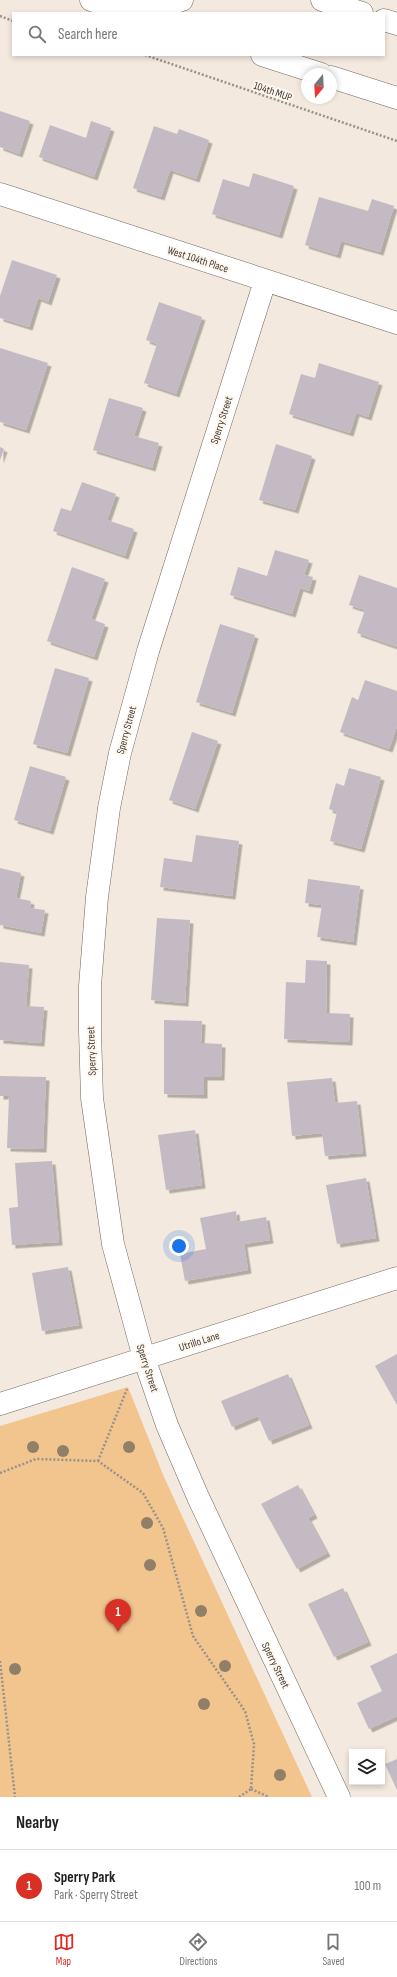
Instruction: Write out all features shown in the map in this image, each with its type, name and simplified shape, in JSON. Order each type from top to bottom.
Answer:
[{"type":"street","points":[[91,0],[125,11],[165,6],[182,0]]},
{"type":"street","points":[[322,0],[359,12]]},
{"type":"street","points":[[385,20],[397,24]]},
{"type":"street","points":[[265,56],[303,68]]},
{"type":"street","points":[[337,79],[397,98]]},
{"type":"street","name":"West 104th Place","points":[[0,194],[397,323]]},
{"type":"street","name":"Sperry Street","points":[[265,281],[148,651],[120,753],[109,808],[97,897],[90,986],[92,1098],[113,1244],[144,1358],[167,1425],[198,1497],[340,1797]]},
{"type":"street","name":"Utrillo Lane","points":[[0,1404],[397,1278]]},
{"type":"path","points":[[0,16],[12,21]]},
{"type":"path","name":"104th MUP","points":[[148,56],[397,141]]},
{"type":"path","points":[[98,1461],[127,1389],[119,1392]]},
{"type":"path","points":[[0,1472],[36,1459],[98,1461],[143,1493],[164,1528],[192,1636],[245,1711],[254,1744],[251,1789]]},
{"type":"path","points":[[0,1661],[15,1797]]},
{"type":"path","points":[[239,1797],[251,1789]]},
{"type":"path","points":[[251,1789],[269,1797]]},
{"type":"shaded area","points":[[128,1387],[164,1477],[312,1797],[0,1797],[0,1426]]},
{"type":"building","points":[[0,111],[30,121],[19,154],[0,147]]},
{"type":"building","points":[[91,121],[111,128],[94,177],[39,157],[50,125],[86,138]]},
{"type":"building","points":[[154,126],[177,134],[179,129],[209,140],[196,179],[170,170],[161,197],[133,188]]},
{"type":"building","points":[[253,173],[294,186],[279,235],[212,214],[223,179],[249,187]]},
{"type":"building","points":[[319,197],[368,211],[372,199],[394,206],[380,252],[341,241],[337,255],[305,245]]},
{"type":"building","points":[[12,260],[57,275],[48,302],[38,298],[29,327],[0,318],[0,296]]},
{"type":"building","points":[[159,302],[202,317],[176,394],[144,383],[157,344],[146,340]]},
{"type":"building","points":[[0,348],[48,363],[26,430],[0,422]]},
{"type":"building","points":[[319,363],[379,382],[368,417],[356,413],[350,433],[289,414],[301,374],[315,378]]},
{"type":"building","points":[[109,398],[143,408],[134,436],[159,443],[152,468],[93,450]]},
{"type":"building","points":[[276,444],[312,456],[295,510],[259,500]]},
{"type":"building","points":[[0,447],[4,449],[0,460]]},
{"type":"building","points":[[82,482],[116,494],[107,520],[134,529],[125,556],[53,531],[61,508],[71,511]]},
{"type":"building","points":[[275,550],[309,560],[304,575],[313,577],[309,591],[300,588],[292,614],[230,595],[238,567],[267,576]]},
{"type":"building","points":[[72,567],[105,579],[91,619],[105,624],[94,657],[47,641]]},
{"type":"building","points":[[359,575],[397,588],[397,647],[357,633],[365,610],[349,605]]},
{"type":"building","points":[[220,624],[255,635],[232,713],[196,702]]},
{"type":"building","points":[[55,668],[89,678],[67,753],[33,744]]},
{"type":"building","points":[[365,680],[397,691],[397,726],[389,749],[340,732],[352,697],[358,700]]},
{"type":"building","points":[[192,732],[218,741],[195,809],[169,800]]},
{"type":"building","points":[[30,766],[66,777],[50,831],[14,820]]},
{"type":"building","points":[[349,768],[381,777],[361,849],[330,841],[337,812],[329,809],[336,783],[344,786]]},
{"type":"building","points":[[196,835],[239,841],[232,896],[160,887],[164,858],[192,862]]},
{"type":"building","points":[[0,868],[21,873],[16,898],[31,901],[30,908],[45,910],[41,933],[0,925]]},
{"type":"building","points":[[308,879],[360,886],[353,942],[317,937],[322,905],[305,903]]},
{"type":"building","points":[[157,918],[190,920],[185,1003],[151,1000]]},
{"type":"building","points":[[306,960],[327,961],[326,1013],[350,1014],[349,1042],[284,1039],[286,982],[305,983]]},
{"type":"building","points":[[0,962],[29,965],[26,1006],[44,1007],[41,1043],[0,1040]]},
{"type":"building","points":[[164,1020],[202,1021],[201,1043],[222,1044],[221,1077],[204,1077],[204,1095],[164,1094]]},
{"type":"building","points":[[0,1076],[46,1077],[43,1149],[7,1148],[9,1096],[0,1096]]},
{"type":"building","points":[[332,1078],[335,1103],[357,1101],[363,1153],[325,1156],[322,1133],[292,1136],[287,1082]]},
{"type":"building","points":[[195,1130],[202,1185],[166,1190],[158,1135]]},
{"type":"building","points":[[52,1161],[59,1242],[12,1245],[9,1208],[18,1207],[15,1163]]},
{"type":"building","points":[[366,1178],[376,1238],[337,1244],[326,1185]]},
{"type":"building","points":[[236,1211],[237,1222],[266,1217],[270,1240],[244,1244],[248,1270],[185,1281],[180,1254],[206,1249],[200,1218]]},
{"type":"building","points":[[68,1267],[79,1325],[42,1331],[32,1273]]},
{"type":"building","points":[[397,1354],[397,1405],[375,1366]]},
{"type":"building","points":[[288,1374],[309,1425],[269,1441],[258,1416],[232,1427],[221,1401]]},
{"type":"building","points":[[298,1485],[314,1515],[308,1518],[327,1553],[297,1569],[261,1504]]},
{"type":"building","points":[[343,1588],[368,1642],[334,1657],[308,1604]]},
{"type":"building","points":[[397,1653],[397,1716],[369,1729],[357,1703],[382,1691],[370,1666]]},
{"type":"building","points":[[397,1759],[397,1790],[385,1764]]},
{"type":"place","name":"Sperry Park","points":[[118,1632]]}]
